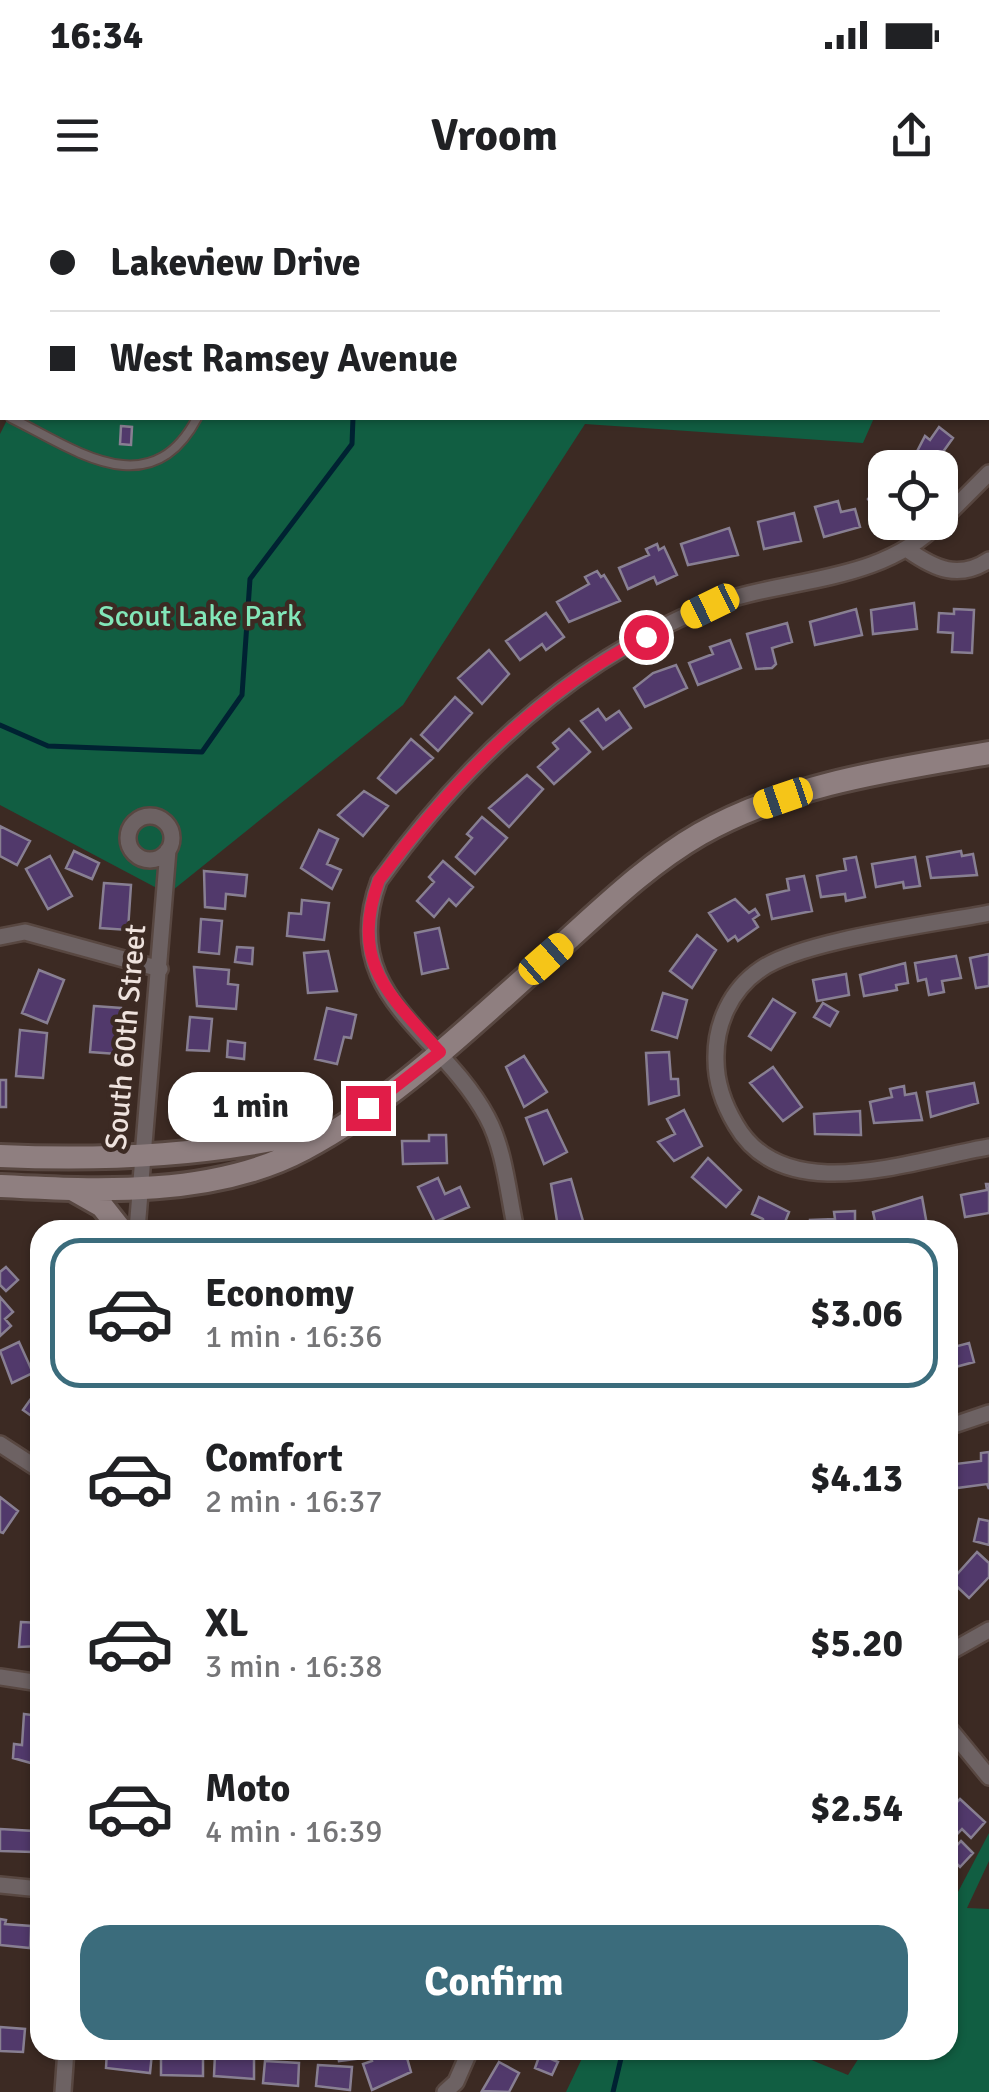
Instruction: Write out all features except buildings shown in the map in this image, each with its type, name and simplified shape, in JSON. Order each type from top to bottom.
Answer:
[{"type":"street","points":[[958,504],[989,472]]},
{"type":"street","points":[[513,1220],[488,1119],[440,1052],[378,982],[367,946],[369,908],[379,880],[492,749],[554,692],[614,653],[710,606],[853,572],[908,550],[919,540]]},
{"type":"street","points":[[908,550],[944,571],[962,572],[989,560]]},
{"type":"street","points":[[0,1186],[140,1188],[188,1183],[264,1165],[303,1150],[393,1092],[635,881],[698,835],[752,809],[814,787],[989,753]]},
{"type":"street","name":"South 60th Street","points":[[138,1220],[168,850]]},
{"type":"street","points":[[989,913],[801,950],[760,969],[732,998],[716,1032],[724,1105],[744,1139],[771,1162],[812,1174],[845,1173],[989,1147]]},
{"type":"street","points":[[0,938],[25,932],[160,969]]},
{"type":"street","points":[[0,1156],[143,1155],[242,1148],[343,1124]]},
{"type":"street","points":[[69,1188],[102,1206],[112,1220]]},
{"type":"street","points":[[958,1424],[989,1413]]},
{"type":"street","points":[[0,1444],[30,1464]]},
{"type":"street","points":[[958,1648],[989,1630]]},
{"type":"street","points":[[0,1677],[30,1681]]},
{"type":"street","points":[[958,1740],[989,1778]]},
{"type":"street","points":[[0,1885],[30,1888]]},
{"type":"street","points":[[63,2092],[65,2060]]},
{"type":"street","points":[[444,2092],[456,2082],[466,2060]]},
{"type":"lane","points":[[15,420],[94,459],[126,468],[160,457],[180,442],[196,420]]},
{"type":"green space","name":"Scout Lake Park","points":[[7,420],[873,420],[863,443],[585,424],[403,705],[168,894],[0,805],[0,434]]},
{"type":"green space","points":[[989,1833],[989,1861],[967,1908],[989,1909],[989,2092],[566,2092],[581,2060],[811,2060],[848,2075],[858,2060],[958,2060],[958,1892]]},
{"type":"waterway","points":[[0,725],[48,746],[202,752],[242,695],[250,579],[352,444],[353,420]]},
{"type":"waterway","points":[[613,2092],[621,2060]]},
{"type":"route","points":[[368,1108],[440,1052],[378,982],[367,946],[369,908],[379,880],[492,749],[554,692],[646,637]]}]
